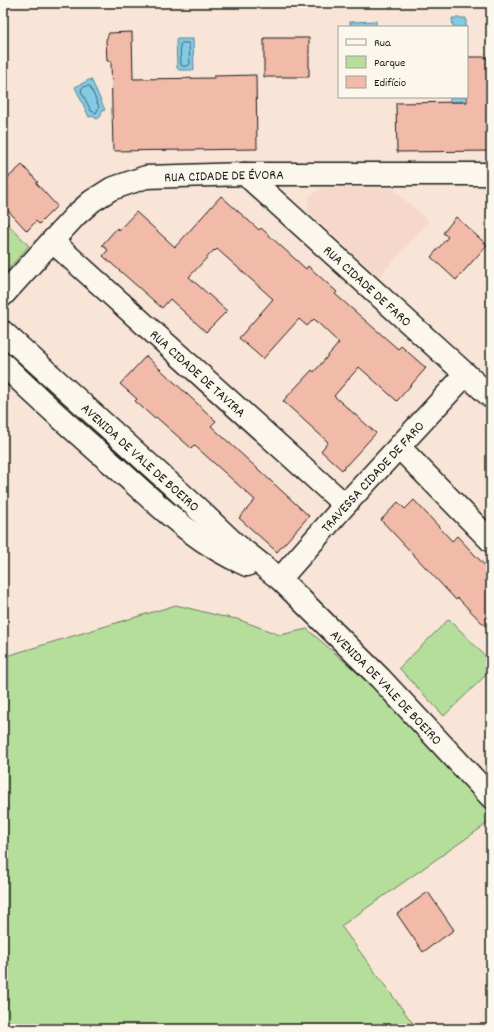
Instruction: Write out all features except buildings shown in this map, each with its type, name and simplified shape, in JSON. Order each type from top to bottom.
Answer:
[{"type":"street","name":"RUA CIDADE DE ÉVORA","points":[[3,295],[76,215],[92,201],[111,189],[146,177],[246,174],[491,174]]},
{"type":"street","name":"RUA CIDADE DE FARO","points":[[246,174],[491,397]]},
{"type":"street","name":"RUA CIDADE DE TAVIRA","points":[[52,241],[345,504]]},
{"type":"street","name":"AVENIDA DE VALE DE BOEIRO","points":[[3,332],[179,491],[234,543],[280,579],[380,678],[491,797]]},
{"type":"street","name":"AVENIDA DE VALE DE BOEIRO","points":[[3,364],[45,404],[181,526],[232,559],[280,579]]},
{"type":"street","name":"TRAVESSA CIDADE DE FARO","points":[[280,579],[345,504],[466,374]]},
{"type":"street","points":[[399,447],[491,541]]},
{"type":"shaded area","points":[[325,188],[392,188],[429,221],[379,277],[308,212],[307,207],[310,196],[318,190]]},
{"type":"green space","points":[[3,219],[29,246],[3,275]]},
{"type":"green space","points":[[176,605],[237,619],[280,635],[307,629],[383,695],[491,815],[491,821],[341,926],[417,1029],[3,1029],[3,657]]},
{"type":"green space","points":[[449,619],[491,662],[491,670],[444,716],[399,668]]},
{"type":"water","points":[[452,18],[466,18],[466,26],[453,26]]},
{"type":"water","points":[[376,21],[376,26],[350,26],[350,22]]},
{"type":"water","points":[[176,39],[193,39],[194,70],[179,70],[177,68]]},
{"type":"water","points":[[91,79],[105,110],[102,111],[101,116],[97,119],[92,116],[89,117],[75,87]]},
{"type":"water","points":[[450,98],[468,98],[470,101],[450,102]]}]
